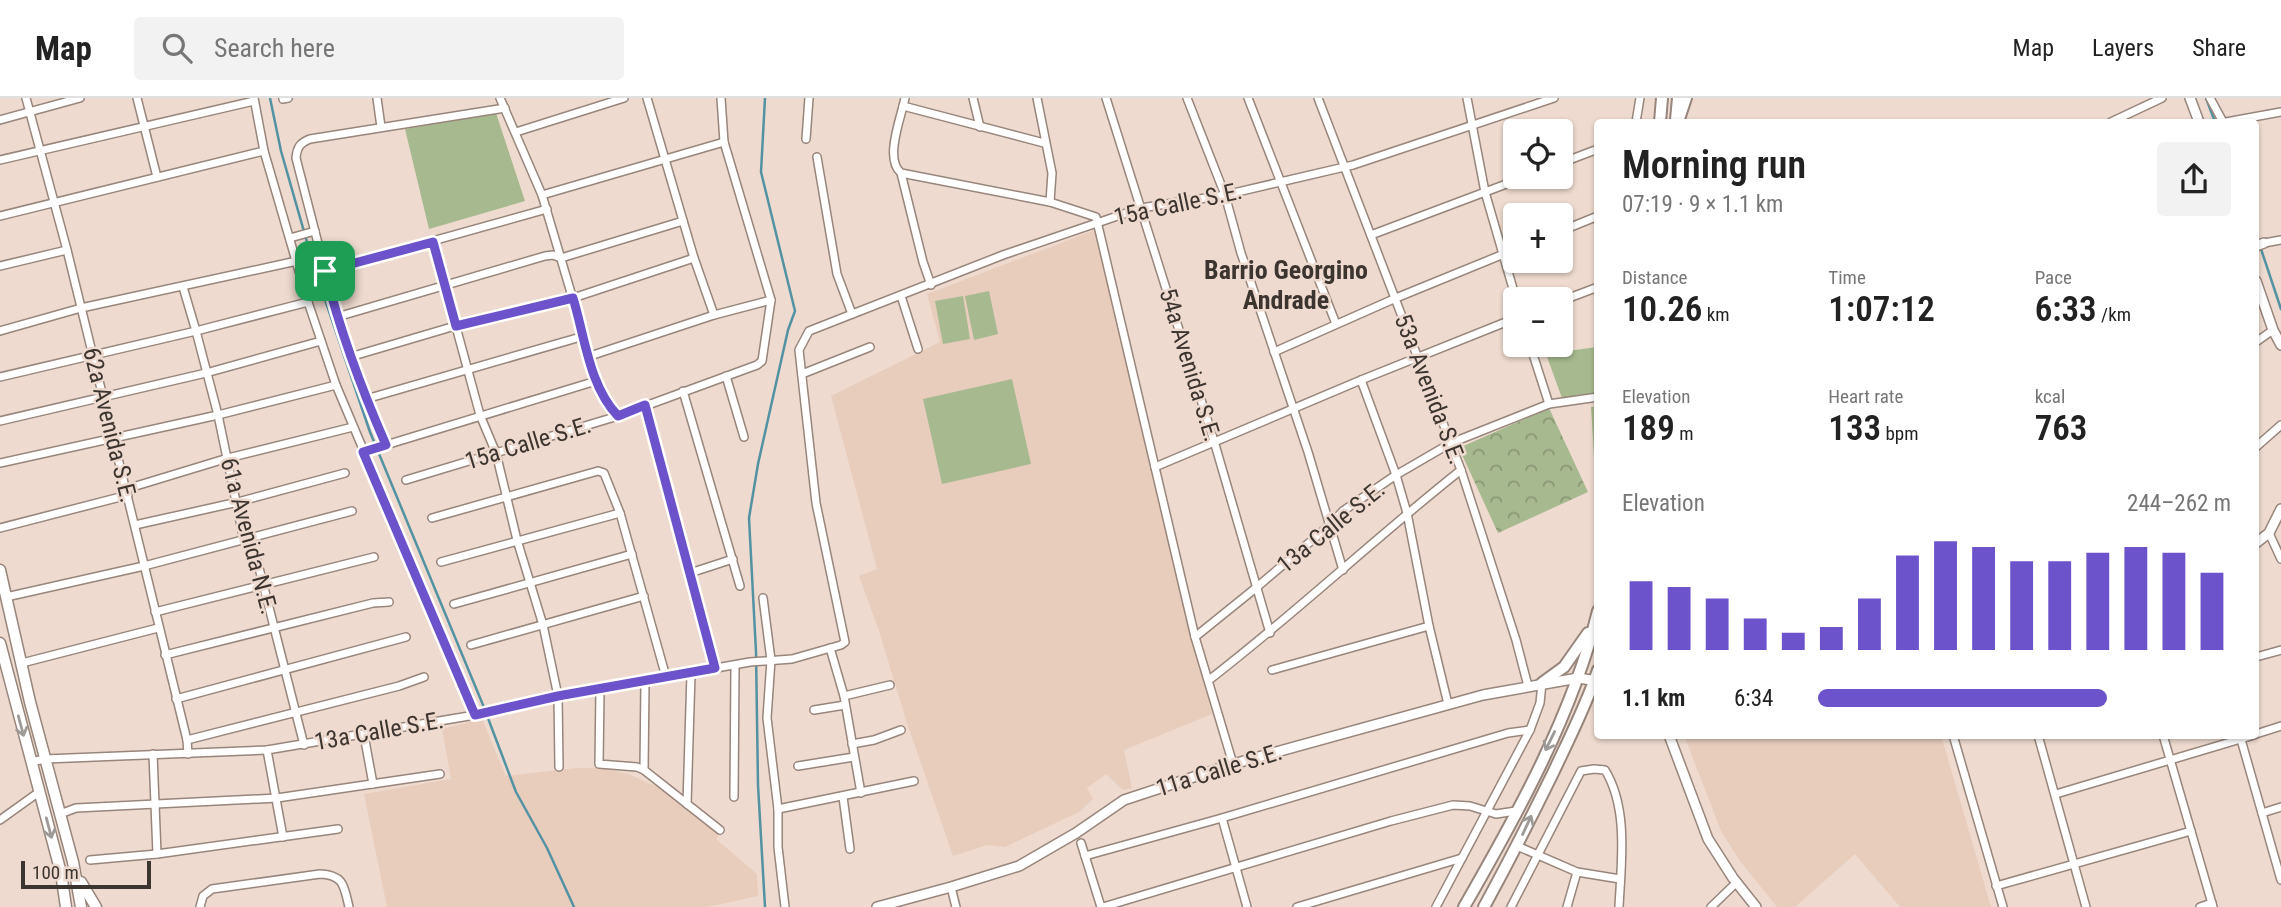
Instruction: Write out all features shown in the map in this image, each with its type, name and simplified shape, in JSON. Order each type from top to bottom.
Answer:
[{"type":"main road","points":[[1660,119],[1662,98]]},
{"type":"main road","points":[[1677,119],[1678,98]]},
{"type":"main road","points":[[1678,119],[1686,98]]},
{"type":"main road","points":[[0,570],[73,862],[81,907]]},
{"type":"main road","points":[[1542,683],[1564,667],[1594,619]]},
{"type":"main road","points":[[1464,907],[1557,728],[1578,678],[1594,623]]},
{"type":"main road","points":[[0,643],[61,873],[66,907]]},
{"type":"main road","points":[[1484,907],[1517,846],[1594,685]]},
{"type":"main road","points":[[73,862],[84,890],[96,907]]},
{"type":"street","name":"62a Avenida S.E.","points":[[26,98],[127,492],[187,740],[188,754]]},
{"type":"street","points":[[0,120],[80,98]]},
{"type":"street","points":[[137,98],[157,177]]},
{"type":"street","points":[[377,98],[381,127]]},
{"type":"street","points":[[500,98],[547,209],[596,381],[607,404],[618,416]]},
{"type":"street","points":[[516,131],[624,98]]},
{"type":"street","points":[[647,98],[694,258],[715,315]]},
{"type":"street","points":[[590,356],[715,315],[772,300],[724,142],[721,98]]},
{"type":"street","points":[[806,139],[808,98]]},
{"type":"street","points":[[973,98],[979,127]]},
{"type":"street","points":[[1037,98],[1052,173],[1050,202]]},
{"type":"street","name":"54a Avenida S.E.","points":[[1106,98],[1214,441],[1270,633]]},
{"type":"street","points":[[1187,98],[1225,195],[1241,253],[1343,570]]},
{"type":"street","points":[[1248,98],[1336,324]]},
{"type":"street","name":"53a Avenida S.E.","points":[[1318,98],[1461,470],[1528,685]]},
{"type":"street","points":[[1467,98],[1485,192],[1503,251]]},
{"type":"street","name":"15a Calle S.E.","points":[[802,374],[799,350],[809,331],[1003,255],[1141,208],[1225,195],[1345,167],[1554,98]]},
{"type":"street","points":[[1636,119],[1640,98]]},
{"type":"street","points":[[2117,119],[2162,98]]},
{"type":"street","points":[[2190,98],[2198,119]]},
{"type":"street","points":[[2210,98],[2223,119]]},
{"type":"street","points":[[0,160],[254,99],[264,152],[308,302],[336,384],[482,714]]},
{"type":"street","points":[[931,285],[901,173],[895,166],[892,155],[904,102],[979,127],[1044,143]]},
{"type":"street","points":[[385,445],[337,317],[312,232],[296,158],[297,149],[301,142],[310,139],[505,108]]},
{"type":"street","points":[[2242,119],[2281,112]]},
{"type":"street","points":[[542,195],[724,142]]},
{"type":"street","points":[[1573,158],[1594,151]]},
{"type":"street","points":[[0,216],[264,152]]},
{"type":"street","points":[[817,156],[837,274],[852,314]]},
{"type":"street","points":[[901,173],[1050,202],[1096,217],[1195,637],[1233,764]]},
{"type":"street","points":[[1371,235],[1503,185]]},
{"type":"street","points":[[325,271],[547,209]]},
{"type":"street","points":[[1573,226],[1594,218]]},
{"type":"street","points":[[337,317],[545,256],[561,258],[683,221]]},
{"type":"street","points":[[290,238],[312,232]]},
{"type":"street","points":[[2259,245],[2281,240]]},
{"type":"street","points":[[433,242],[480,415],[496,453],[517,540],[543,625],[558,696],[559,767]]},
{"type":"street","points":[[0,266],[66,250]]},
{"type":"street","points":[[1274,352],[1503,254]]},
{"type":"street","points":[[350,357],[456,326],[573,298],[694,258]]},
{"type":"street","points":[[0,331],[81,308],[297,261]]},
{"type":"street","name":"61a Avenida N.E.","points":[[183,287],[218,415],[244,540],[257,560],[303,744]]},
{"type":"street","points":[[1573,296],[1594,289]]},
{"type":"street","points":[[2259,290],[2281,345]]},
{"type":"street","points":[[901,296],[918,349]]},
{"type":"street","name":"15a Calle S.E.","points":[[406,480],[618,416],[757,365],[764,356],[772,300]]},
{"type":"street","points":[[0,377],[308,302]]},
{"type":"street","points":[[1155,467],[1503,323]]},
{"type":"street","points":[[2259,340],[2273,330]]},
{"type":"street","points":[[366,398],[584,336]]},
{"type":"street","points":[[0,421],[206,373],[321,341]]},
{"type":"street","points":[[802,374],[870,347]]},
{"type":"street","points":[[1534,357],[1549,404]]},
{"type":"street","name":"13a Calle S.E.","points":[[31,762],[46,759],[267,750],[482,714],[558,696],[715,668],[792,659],[845,642],[816,503],[802,374]]},
{"type":"street","points":[[726,376],[744,437]]},
{"type":"street","points":[[1361,380],[1407,513],[1429,626],[1448,704]]},
{"type":"street","points":[[367,451],[596,381]]},
{"type":"street","points":[[0,463],[218,415],[336,384]]},
{"type":"street","points":[[683,391],[740,586]]},
{"type":"street","name":"13a Calle S.E.","points":[[1195,637],[1330,525],[1343,511],[1396,475],[1451,443],[1549,404],[1594,398]]},
{"type":"street","points":[[645,405],[715,668]]},
{"type":"street","points":[[2259,444],[2281,425]]},
{"type":"street","points":[[0,528],[127,492],[228,458],[353,427]]},
{"type":"street","points":[[1209,680],[1270,633],[1407,513],[1461,470]]},
{"type":"street","points":[[432,518],[598,471],[604,473],[620,513],[666,677]]},
{"type":"street","points":[[135,525],[238,502],[345,473]]},
{"type":"street","points":[[2259,541],[2269,533],[2281,509]]},
{"type":"street","points":[[6,597],[144,566],[352,511]]},
{"type":"street","points":[[441,562],[620,513]]},
{"type":"street","points":[[2269,533],[2281,559]]},
{"type":"street","points":[[454,604],[632,554]]},
{"type":"street","points":[[155,612],[374,557]]},
{"type":"street","points":[[690,573],[733,559]]},
{"type":"street","points":[[471,645],[644,596]]},
{"type":"street","points":[[763,598],[771,660],[767,718],[778,808],[778,848],[785,907]]},
{"type":"street","points":[[165,655],[373,603],[389,602]]},
{"type":"street","points":[[1272,670],[1429,626]]},
{"type":"street","points":[[22,663],[158,628]]},
{"type":"street","points":[[176,699],[406,637]]},
{"type":"street","points":[[830,648],[844,696],[861,793]]},
{"type":"street","points":[[2259,656],[2281,650]]},
{"type":"street","points":[[734,797],[735,666]]},
{"type":"street","points":[[687,804],[691,674]]},
{"type":"street","points":[[187,740],[399,686],[424,677]]},
{"type":"street","name":"11a Calle S.E.","points":[[877,907],[1019,866],[1124,800],[1233,764],[1448,704],[1528,685],[1594,678]]},
{"type":"street","points":[[644,770],[645,682]]},
{"type":"street","points":[[1436,907],[1530,730],[1540,703],[1542,683]]},
{"type":"street","points":[[844,696],[890,685]]},
{"type":"street","points":[[600,690],[599,764],[644,770],[720,830]]},
{"type":"street","points":[[814,710],[845,705]]},
{"type":"street","points":[[2259,734],[2281,726]]},
{"type":"street","points":[[852,744],[874,740],[901,730]]},
{"type":"street","points":[[1085,856],[1508,733],[1530,730]]},
{"type":"street","points":[[364,735],[373,784]]},
{"type":"street","points":[[1670,739],[1708,839],[1756,907]]},
{"type":"street","points":[[1954,739],[2003,907]]},
{"type":"street","points":[[2039,739],[2087,907]]},
{"type":"street","points":[[2164,739],[2213,905],[2200,907]]},
{"type":"street","points":[[2056,794],[2233,739]]},
{"type":"street","points":[[2241,739],[2281,880]]},
{"type":"street","points":[[267,750],[283,837]]},
{"type":"street","points":[[153,754],[157,854]]},
{"type":"street","points":[[798,766],[855,757]]},
{"type":"street","points":[[1511,907],[1581,771],[1594,769],[1605,770],[1610,779],[1623,833],[1619,907]]},
{"type":"street","points":[[60,814],[76,808],[277,798],[440,774]]},
{"type":"street","points":[[778,808],[914,781]]},
{"type":"street","points":[[0,820],[39,792]]},
{"type":"street","points":[[843,797],[850,849]]},
{"type":"street","points":[[1081,843],[1102,907],[1391,821],[1453,806],[1470,806],[1503,814],[1516,811]]},
{"type":"street","points":[[2262,813],[2281,807]]},
{"type":"street","points":[[1222,818],[1247,907]]},
{"type":"street","points":[[90,860],[157,854],[338,829]]},
{"type":"street","points":[[1996,886],[2191,831]]},
{"type":"street","points":[[1517,846],[1577,872],[1620,879]]},
{"type":"street","points":[[1297,907],[1462,858]]},
{"type":"street","points":[[1567,907],[1577,872]]},
{"type":"street","points":[[200,907],[203,897],[212,889],[330,874],[339,878],[345,887],[349,907]]},
{"type":"street","points":[[1711,907],[1737,882]]},
{"type":"street","points":[[951,887],[956,907]]},
{"type":"shaded area","points":[[1095,230],[1212,714],[1124,750],[1132,788],[1123,790],[1106,774],[1087,788],[1093,799],[1079,812],[1005,847],[987,845],[953,856],[859,576],[877,569],[831,396],[940,342],[927,294]]},
{"type":"shaded area","points":[[482,719],[506,776],[577,768],[604,768],[628,774],[671,793],[720,833],[716,839],[757,874],[758,896],[707,907],[387,907],[364,794],[451,779],[442,729]]},
{"type":"shaded area","points":[[1686,739],[1942,739],[1991,907],[1900,907],[1855,854],[1795,907],[1777,907],[1740,861],[1721,831]]},
{"type":"green space","points":[[496,113],[525,201],[429,229],[405,129]]},
{"type":"green space","points":[[989,291],[998,334],[974,340],[965,296]]},
{"type":"green space","points":[[963,296],[970,339],[943,344],[935,301]]},
{"type":"green space","points":[[1594,347],[1594,394],[1562,398],[1547,357],[1573,357],[1573,350]]},
{"type":"green space","points":[[1012,379],[1031,464],[942,484],[923,399]]},
{"type":"green space","points":[[1591,407],[1594,407],[1594,456]]},
{"type":"green space","points":[[1549,408],[1588,492],[1498,533],[1459,448]]},
{"type":"waterway","points":[[270,98],[281,151],[315,270],[370,432],[483,705],[516,792],[547,848],[574,907]]},
{"type":"waterway","points":[[765,98],[761,172],[795,311],[788,330],[758,464],[749,518],[765,907]]},
{"type":"waterway","points":[[2206,98],[2214,119]]},
{"type":"waterway","points":[[2259,243],[2281,309]]},
{"type":"district","name":"Barrio Georgino Andrade","points":[[1286,285]]},
{"type":"route","points":[[433,242],[456,326],[573,298],[596,381],[607,404],[618,416],[645,405],[715,668],[558,696],[475,715],[363,452],[386,445],[350,357],[325,271],[433,242]]}]
